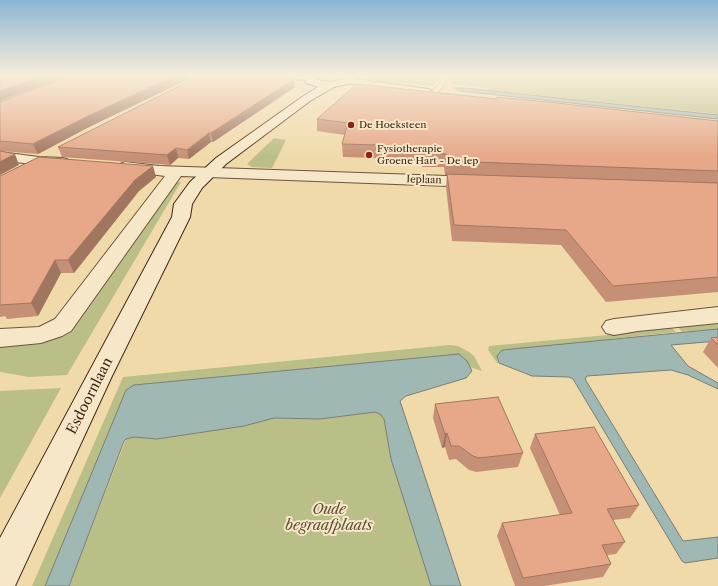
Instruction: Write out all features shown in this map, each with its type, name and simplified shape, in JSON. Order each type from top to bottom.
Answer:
[{"type":"street","name":"Esdoornlaan","points":[[0,576],[181,217],[196,204],[216,172],[241,153],[242,147],[302,102]]},
{"type":"street","points":[[0,144],[68,155]]},
{"type":"street","points":[[20,171],[38,161],[68,155]]},
{"type":"street","points":[[0,156],[38,161],[68,155]]},
{"type":"street","name":"Ieplaan","points":[[114,162],[177,171],[493,183]]},
{"type":"street","points":[[0,338],[41,335],[63,325],[177,171]]},
{"type":"street","points":[[614,328],[638,323],[718,315]]},
{"type":"green space","points":[[607,102],[718,102],[718,114]]},
{"type":"green space","points":[[274,138],[286,140],[272,168],[252,167],[247,164]]},
{"type":"green space","points":[[174,182],[181,182],[67,375],[29,377],[0,372],[0,346],[37,341]]},
{"type":"green space","points":[[718,324],[718,329],[682,332],[678,327]]},
{"type":"green space","points":[[672,328],[676,332],[609,339],[497,356],[498,364],[488,350],[489,346]]},
{"type":"green space","points":[[450,345],[458,346],[474,356],[482,371],[470,367],[467,361],[458,354],[134,385],[126,390],[45,586],[32,586],[123,377]]},
{"type":"green space","points":[[61,388],[0,498],[0,391]]},
{"type":"green space","name":"Oude begraafplaats","points":[[375,412],[380,414],[384,419],[391,459],[431,586],[69,586],[126,439],[134,437],[157,439],[244,426],[274,418],[320,419]]},
{"type":"water","points":[[565,102],[599,102],[718,115],[718,119]]},
{"type":"water","points":[[718,329],[718,341],[671,345],[688,366],[718,383],[718,389],[688,375],[671,370],[587,376],[585,379],[683,541],[718,537],[718,558],[685,563],[682,561],[573,379],[569,377],[532,376],[499,363],[497,356],[502,350]]},
{"type":"water","points":[[459,354],[467,361],[472,371],[466,378],[406,396],[400,401],[461,586],[431,586],[391,459],[384,419],[380,414],[375,412],[320,419],[274,418],[244,426],[157,439],[134,437],[126,439],[69,586],[45,586],[126,390],[134,385]]},
{"type":"building","points":[[0,102],[118,102],[33,144],[0,141]]},
{"type":"building","points":[[147,102],[258,102],[209,133],[187,150],[176,148],[167,155],[58,147]]},
{"type":"building","points":[[336,102],[550,102],[718,121],[718,171],[446,161],[446,154],[423,153],[423,148],[342,144],[348,123],[317,119]]},
{"type":"building","points":[[0,151],[15,154],[0,162]]},
{"type":"building","points":[[39,157],[153,166],[135,180],[68,260],[55,260],[31,303],[0,305],[0,176]]},
{"type":"building","points":[[447,174],[718,183],[718,277],[613,286],[566,230],[454,225]]},
{"type":"building","points":[[718,337],[718,345],[711,338]]},
{"type":"building","points":[[498,397],[523,453],[479,458],[473,456],[459,446],[451,446],[447,433],[445,434],[435,404]]},
{"type":"building","points":[[594,427],[639,505],[607,509],[625,542],[602,545],[611,564],[523,578],[502,523],[572,513],[535,434]]},
{"type":"place","name":"De Hoeksteen","points":[[351,125]]},
{"type":"place","name":"Fysiotherapie Groene Hart - De Iep","points":[[369,155]]}]
